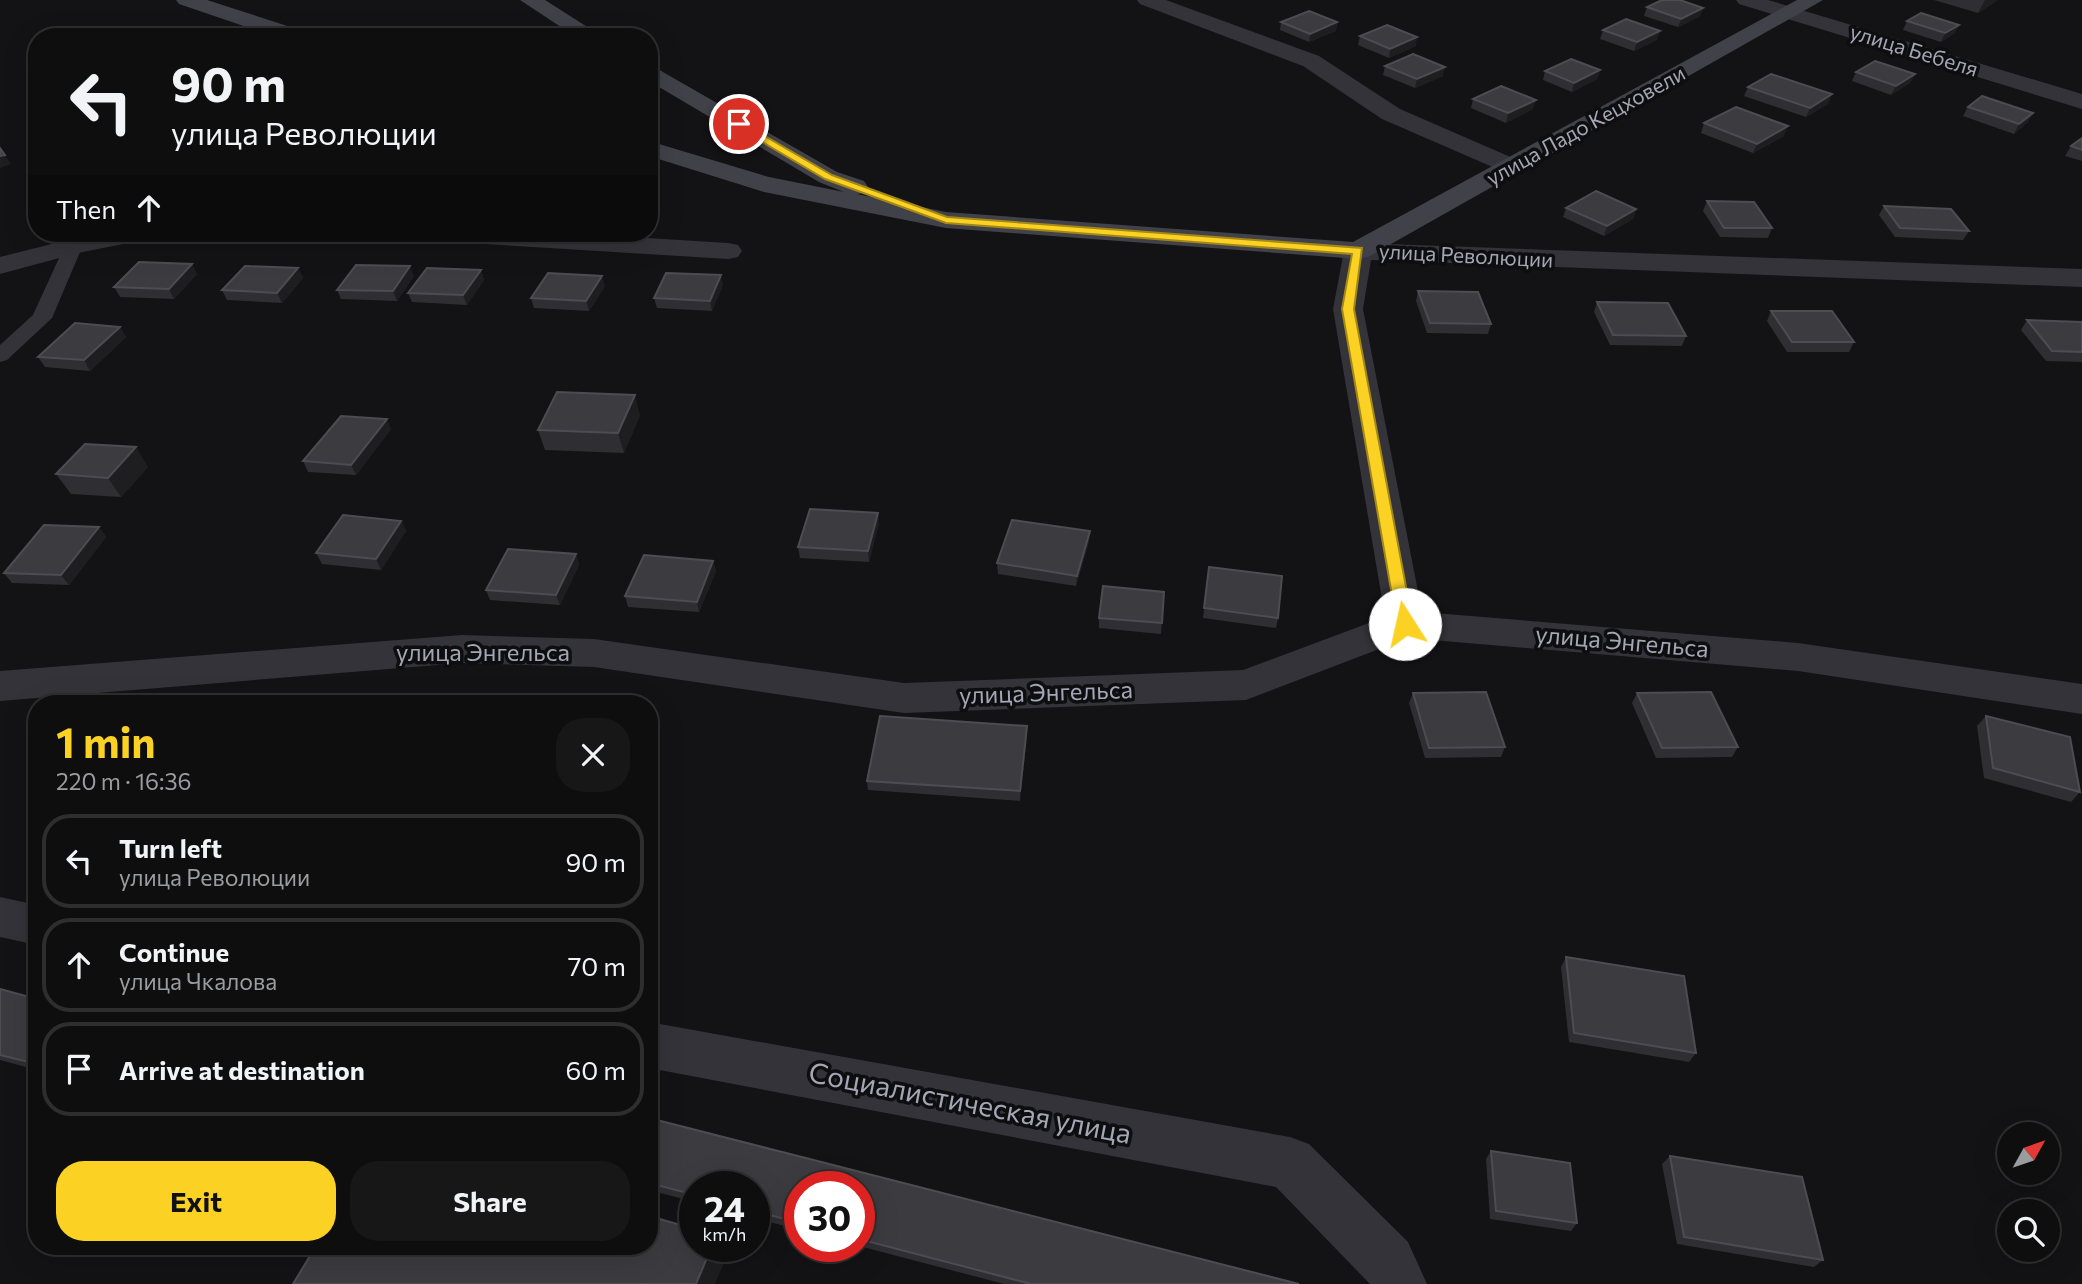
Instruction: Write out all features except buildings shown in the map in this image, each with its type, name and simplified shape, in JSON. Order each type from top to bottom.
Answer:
[{"type":"main road","points":[[186,0],[271,28]]},
{"type":"main road","points":[[530,0],[577,28]]},
{"type":"main road","name":"улица Ладо Кецховели","points":[[1358,251],[1813,0]]},
{"type":"main road","points":[[658,76],[828,177],[946,220]]},
{"type":"main road","name":"улица Революции","points":[[658,151],[764,184],[946,220],[1358,251]]},
{"type":"street","points":[[1147,0],[1311,61],[1391,114],[1513,167]]},
{"type":"street","name":"улица Бебеля","points":[[1746,0],[2082,102]]},
{"type":"street","points":[[0,266],[94,242]]},
{"type":"street","points":[[582,242],[728,251]]},
{"type":"street","points":[[1358,251],[1348,309],[1405,624]]},
{"type":"street","name":"улица Революции","points":[[1358,251],[2082,278]]},
{"type":"street","name":"улица Энгельса","points":[[0,686],[462,649],[594,653],[904,698],[1246,685],[1405,624],[1798,657],[2082,699]]},
{"type":"street","points":[[0,917],[28,923]]},
{"type":"street","name":"Социалистическая улица","points":[[658,1047],[1290,1163],[1388,1262],[1399,1284]]},
{"type":"lane","points":[[0,356],[42,318],[74,246]]},
{"type":"route","points":[[739,124],[828,177],[946,220],[1358,251],[1348,309],[1405,624]]}]
